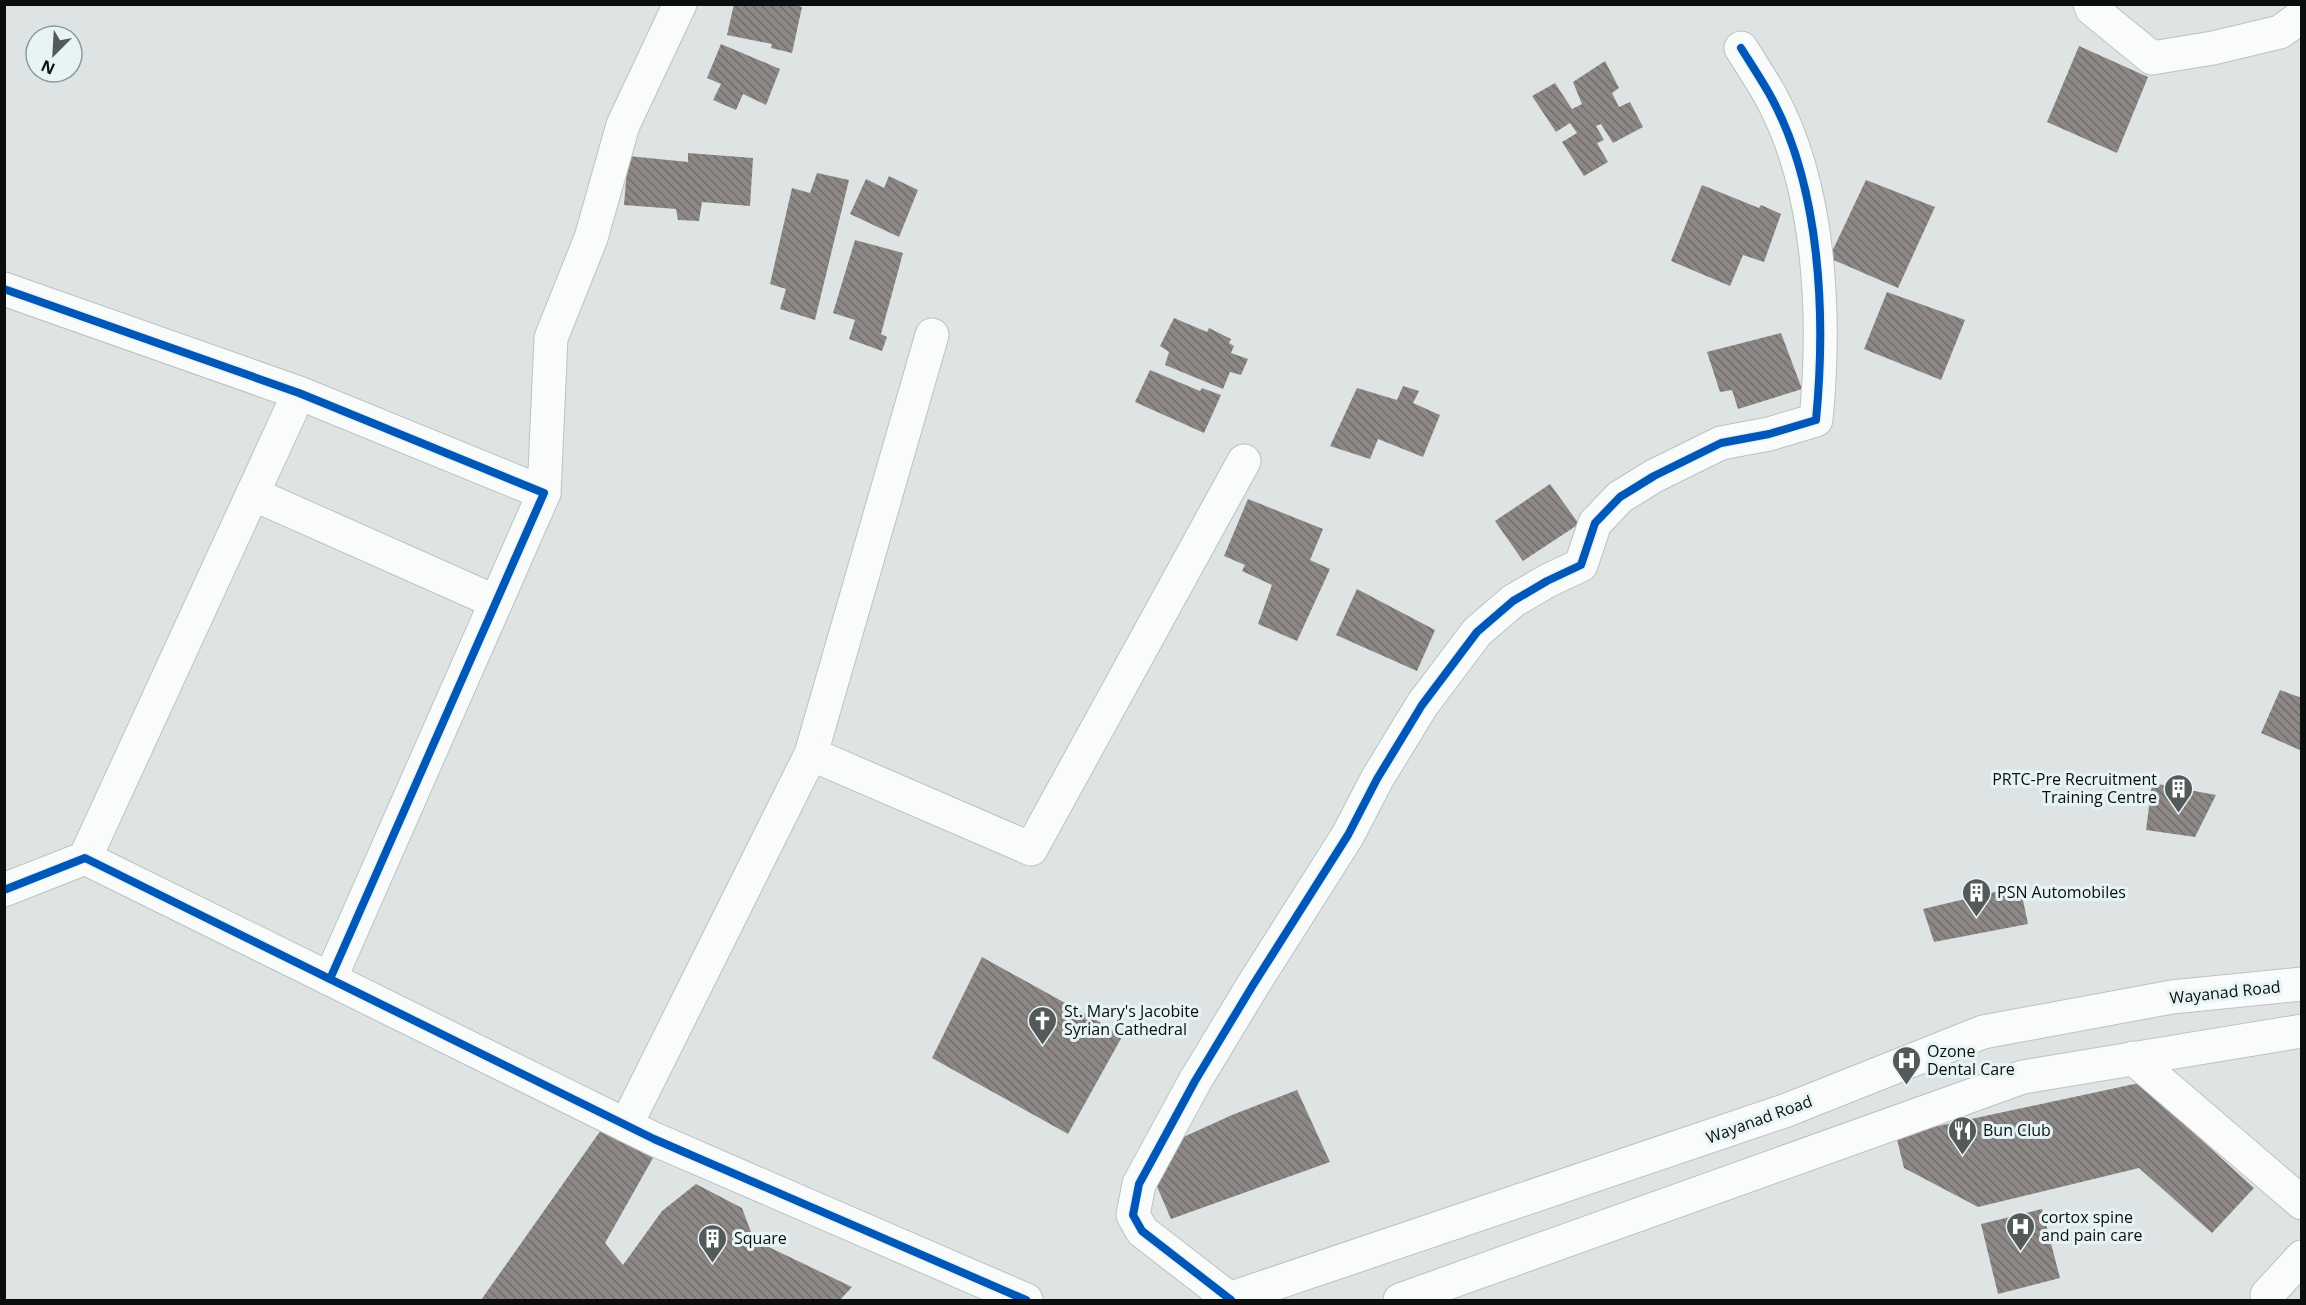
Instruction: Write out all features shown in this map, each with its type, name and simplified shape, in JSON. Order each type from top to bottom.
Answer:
[{"type":"street","points":[[330,979],[544,493],[552,338],[591,238],[622,124],[680,4]]},
{"type":"street","points":[[2090,4],[2092,9],[2152,58],[2213,48],[2280,32],[2301,16]]},
{"type":"street","points":[[1229,1300],[1142,1231],[1133,1215],[1139,1184],[1195,1081],[1348,835],[1377,779],[1422,705],[1477,632],[1513,601],[1581,565],[1595,523],[1620,497],[1662,472],[1721,443],[1769,434],[1816,420],[1819,391],[1819,296],[1816,245],[1806,191],[1791,142],[1771,96],[1741,48]]},
{"type":"street","points":[[4,289],[299,393],[544,493]]},
{"type":"street","points":[[626,1125],[811,754],[932,335]]},
{"type":"street","points":[[4,890],[85,858],[299,393]]},
{"type":"street","points":[[811,754],[1031,849],[1244,461]]},
{"type":"street","points":[[253,494],[496,602]]},
{"type":"street","points":[[85,858],[626,1125],[1026,1300]]},
{"type":"street","name":"Wayanad Road","points":[[1229,1300],[1787,1110],[1983,1032],[2172,997],[2301,984]]},
{"type":"street","points":[[1400,1300],[2023,1077],[2301,1031]]},
{"type":"street","points":[[2133,1058],[2301,1203]]},
{"type":"street","points":[[2267,1295],[2301,1257]]},
{"type":"building","points":[[734,4],[789,4],[802,7],[792,53],[771,48],[772,44],[727,35]]},
{"type":"building","points":[[721,44],[780,69],[766,105],[743,94],[736,110],[713,100],[721,84],[707,78]]},
{"type":"building","points":[[2079,46],[2148,77],[2117,153],[2047,122]]},
{"type":"building","points":[[1605,61],[1619,88],[1612,93],[1619,107],[1630,102],[1643,127],[1613,143],[1601,124],[1596,126],[1604,140],[1597,143],[1608,162],[1584,176],[1562,142],[1577,133],[1570,123],[1556,132],[1532,96],[1555,83],[1572,109],[1582,104],[1573,82]]},
{"type":"building","points":[[688,153],[753,158],[750,206],[702,202],[699,221],[678,220],[676,209],[624,205],[628,156],[688,162]]},
{"type":"building","points":[[817,173],[849,180],[815,320],[780,309],[786,289],[770,284],[792,188],[810,193]]},
{"type":"building","points":[[889,176],[918,190],[899,237],[850,214],[866,179],[884,188]]},
{"type":"building","points":[[1866,180],[1935,207],[1898,288],[1829,258]]},
{"type":"building","points":[[1702,185],[1759,208],[1761,205],[1781,214],[1764,262],[1743,255],[1730,286],[1671,261]]},
{"type":"building","points":[[855,240],[903,253],[881,334],[887,337],[882,351],[849,339],[855,320],[833,313]]},
{"type":"building","points":[[1887,292],[1965,320],[1941,380],[1864,349]]},
{"type":"building","points":[[1174,318],[1207,332],[1209,328],[1231,339],[1229,343],[1234,346],[1231,353],[1248,359],[1241,375],[1230,372],[1223,389],[1165,365],[1169,352],[1160,346]]},
{"type":"building","points":[[1781,333],[1802,389],[1738,409],[1732,390],[1720,392],[1707,352]]},
{"type":"building","points":[[1150,370],[1200,391],[1202,388],[1221,395],[1204,433],[1135,402]]},
{"type":"building","points":[[1403,386],[1419,391],[1413,403],[1440,415],[1423,457],[1378,439],[1370,459],[1330,446],[1357,388],[1397,400]]},
{"type":"building","points":[[1550,484],[1579,524],[1523,561],[1495,521]]},
{"type":"building","points":[[1248,499],[1323,529],[1310,560],[1330,569],[1297,641],[1258,624],[1272,585],[1242,571],[1245,565],[1224,556]]},
{"type":"building","points":[[1357,589],[1435,630],[1417,671],[1336,635]]},
{"type":"building","points":[[2280,690],[2302,698],[2302,751],[2261,733]]},
{"type":"building","name":"PRTC-Pre Recruitment Training Centre","points":[[2152,783],[2216,795],[2195,837],[2146,830]]},
{"type":"building","name":"PSN Automobiles","points":[[2020,886],[2028,924],[1934,942],[1923,909]]},
{"type":"building","points":[[982,957],[1123,1035],[1068,1134],[932,1058]]},
{"type":"building","points":[[2139,1083],[2254,1188],[2212,1233],[2139,1168],[1978,1207],[1904,1168],[1896,1135]]},
{"type":"building","points":[[1297,1090],[1330,1162],[1171,1219],[1155,1182],[1179,1139],[1232,1115]]},
{"type":"building","points":[[601,1130],[653,1158],[605,1243],[623,1265],[662,1211],[696,1184],[742,1208],[754,1240],[852,1287],[840,1300],[481,1300]]},
{"type":"building","name":"cortox spine and pain care","points":[[2042,1209],[2060,1278],[1998,1294],[1981,1224]]},
{"type":"cycle path","points":[[1231,1300],[1142,1231],[1133,1215],[1139,1184],[1195,1081],[1348,835],[1377,779],[1422,705],[1477,632],[1513,601],[1581,565],[1595,523],[1620,497],[1654,476],[1721,443],[1769,434],[1816,420],[1820,339],[1819,296],[1810,211],[1787,131],[1770,95],[1741,48]]},
{"type":"cycle path","points":[[4,289],[299,393],[544,493],[330,979]]},
{"type":"cycle path","points":[[4,890],[85,858],[654,1139],[1026,1300]]},
{"type":"place","name":"PRTC-Pre Recruitment Training Centre","points":[[2178,814]]},
{"type":"place","name":"PSN Automobiles","points":[[1976,918]]},
{"type":"place","name":"St. Mary's Jacobite Syrian Cathedral","points":[[1043,1046]]},
{"type":"place","name":"Ozone Dental Care","points":[[1906,1086]]},
{"type":"place","name":"Bun Club","points":[[1962,1156]]},
{"type":"place","name":"cortox spine and pain care","points":[[2020,1252]]},
{"type":"place","name":"Square","points":[[713,1264]]}]
